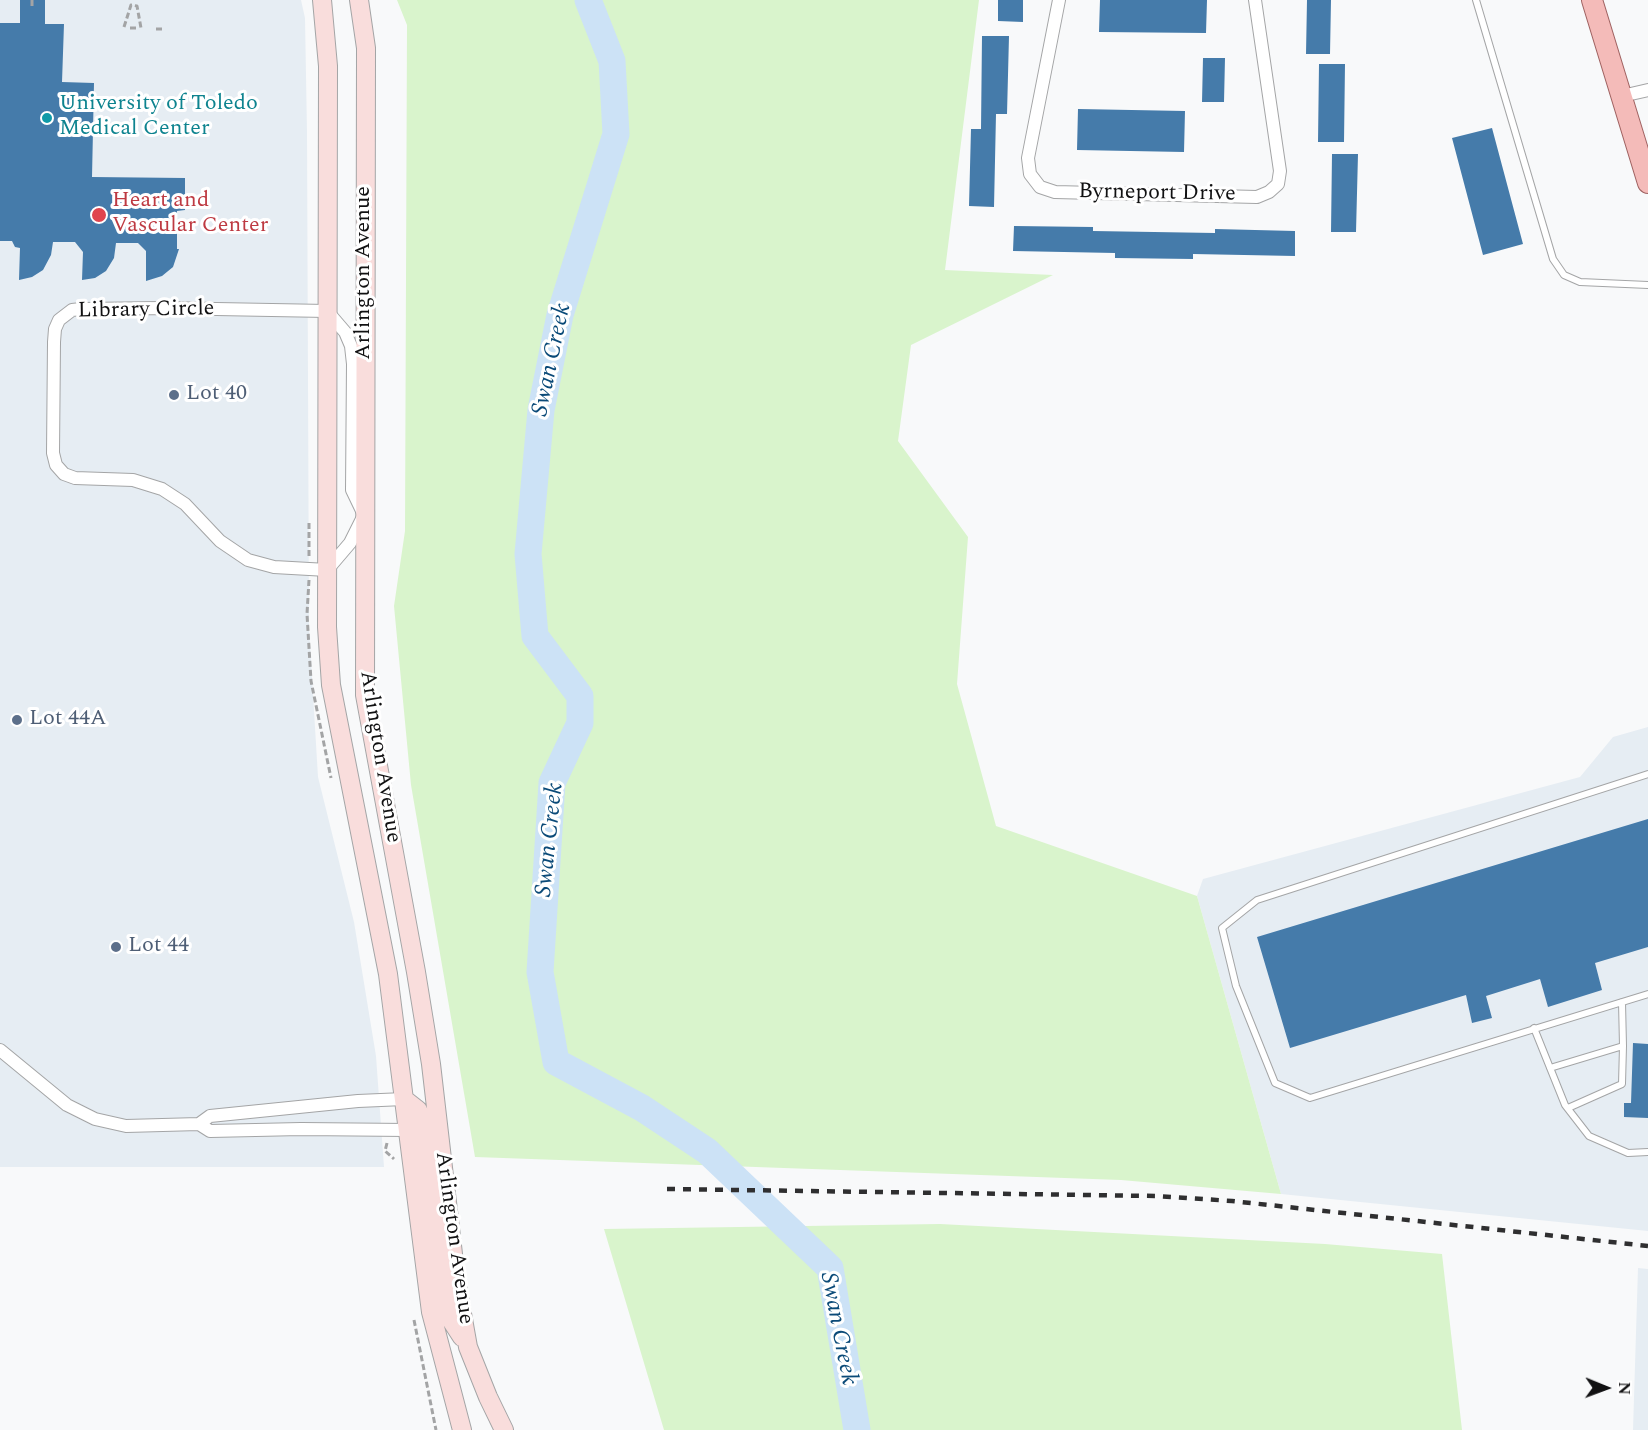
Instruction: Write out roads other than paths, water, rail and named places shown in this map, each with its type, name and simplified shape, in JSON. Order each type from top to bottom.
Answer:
[{"type":"main road","points":[[1593,0],[1648,183]]},
{"type":"street","name":"Arlington Avenue","points":[[322,0],[328,66],[327,627],[331,685],[388,974],[431,1312],[462,1430]]},
{"type":"street","name":"Arlington Avenue","points":[[359,0],[366,48],[365,695],[416,972],[430,1064],[456,1280],[468,1347],[504,1430]]},
{"type":"street","name":"Byrneport Drive","points":[[1059,0],[1028,158],[1030,174],[1040,187],[1055,192],[1257,196],[1269,192],[1278,184],[1280,171],[1255,0]]},
{"type":"street","points":[[1622,96],[1648,90]]},
{"type":"street","name":"Library Circle","points":[[327,311],[161,308],[72,310],[59,320],[55,329],[53,444],[56,465],[69,476],[80,479],[133,480],[155,485],[185,504],[220,541],[248,560],[274,567],[327,570]]},
{"type":"street","points":[[327,311],[345,332],[351,346],[353,364],[352,490],[364,515],[350,543],[327,570]]},
{"type":"street","points":[[0,1050],[58,1099],[77,1111],[95,1119],[136,1126],[199,1124],[210,1116],[358,1101],[404,1099],[418,1110],[424,1125],[442,1295],[451,1320],[468,1347]]},
{"type":"street","points":[[199,1124],[210,1131],[408,1130]]},
{"type":"lane","points":[[1476,0],[1553,259],[1564,275],[1580,282],[1648,285]]},
{"type":"lane","points":[[1648,774],[1257,900],[1222,928],[1236,986],[1275,1083],[1310,1098],[1648,994]]},
{"type":"lane","points":[[1568,1108],[1622,1084],[1622,1002]]},
{"type":"lane","points":[[1534,1028],[1568,1108],[1589,1136],[1628,1153],[1648,1152]]},
{"type":"lane","points":[[1550,1068],[1623,1046]]},
{"type":"waterway","name":"Swan Creek","points":[[588,0],[612,61],[616,134],[560,315],[541,410],[528,554],[535,636],[580,696],[580,723],[552,783],[540,972],[556,1062],[642,1108],[707,1151],[830,1268],[857,1430]]},
{"type":"railway","points":[[667,1189],[1157,1196],[1232,1201],[1648,1246]]},
{"type":"place","name":"University of Toledo Medical Center","points":[[47,118]]},
{"type":"place","name":"Heart and Vascular Center","points":[[99,215]]},
{"type":"place","name":"Lot 40","points":[[174,395]]},
{"type":"place","name":"Lot 44A","points":[[17,720]]},
{"type":"place","name":"Lot 44","points":[[116,947]]}]
